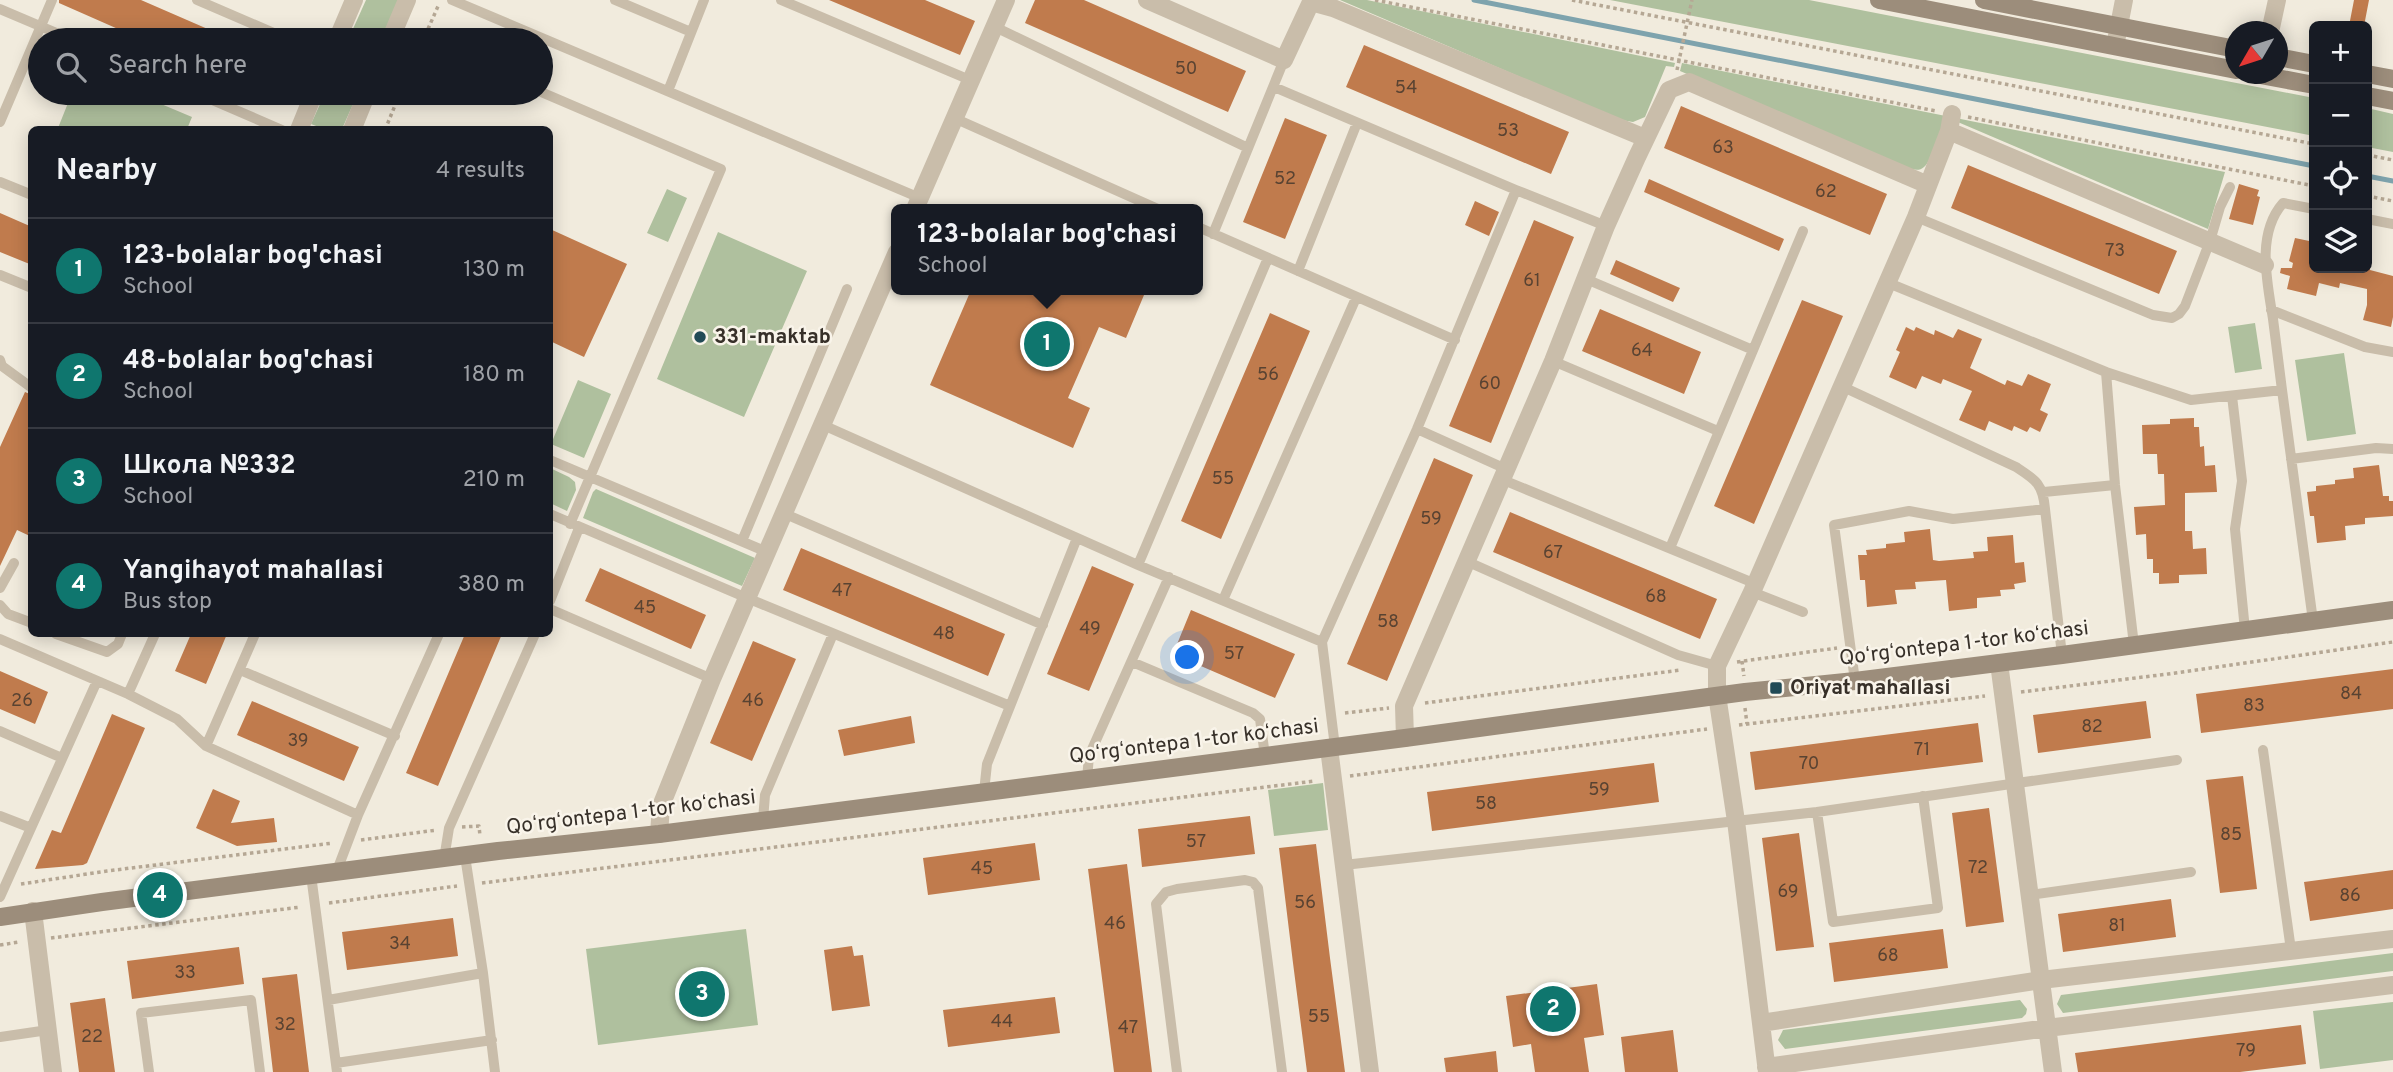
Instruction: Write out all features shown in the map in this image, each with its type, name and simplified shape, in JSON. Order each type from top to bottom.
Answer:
[{"type":"street","points":[[342,28],[354,0]]},
{"type":"street","points":[[396,28],[407,0]]},
{"type":"street","points":[[1147,0],[1284,60],[1311,1],[1645,138]]},
{"type":"street","points":[[1879,0],[1956,7],[2115,47],[2225,68]]},
{"type":"street","points":[[1984,0],[2225,47]]},
{"type":"street","points":[[2115,47],[2124,0]]},
{"type":"street","points":[[2272,21],[2277,0]]},
{"type":"street","points":[[917,204],[995,27],[1003,1]]},
{"type":"street","points":[[2288,59],[2309,63]]},
{"type":"street","points":[[2372,75],[2393,79]]},
{"type":"street","points":[[2288,80],[2309,84]]},
{"type":"street","points":[[1405,738],[1404,706],[1553,361],[1606,226],[1645,138],[1670,90],[1689,82],[1928,185]]},
{"type":"street","points":[[2372,97],[2393,101]]},
{"type":"street","points":[[301,126],[309,105]]},
{"type":"street","points":[[354,126],[363,105]]},
{"type":"street","points":[[2265,265],[1951,123],[1916,217],[1754,588],[1717,666],[1717,695],[1736,821],[1766,1070],[2047,1028],[2393,985]]},
{"type":"street","points":[[659,834],[661,806],[712,679],[891,266]]},
{"type":"street","name":"Qoʻrgʻontepa 1-tor koʻchasi","points":[[0,917],[311,875],[659,834],[1405,738],[1717,695],[2062,655],[2393,610]]},
{"type":"street","points":[[1999,663],[2053,1072]]},
{"type":"street","points":[[1332,747],[1333,779],[1370,1072]]},
{"type":"street","points":[[33,911],[53,1072]]},
{"type":"street","points":[[1762,1023],[2041,979],[2393,939]]},
{"type":"lane","points":[[0,9],[41,27],[52,0]]},
{"type":"lane","points":[[197,0],[262,28]]},
{"type":"lane","points":[[452,0],[518,28]]},
{"type":"lane","points":[[615,0],[691,32]]},
{"type":"lane","points":[[668,91],[704,0]]},
{"type":"lane","points":[[781,0],[970,80]]},
{"type":"lane","points":[[995,27],[1248,148]]},
{"type":"lane","points":[[553,43],[668,91],[917,204]]},
{"type":"lane","points":[[0,122],[28,57]]},
{"type":"lane","points":[[1213,234],[1284,60]]},
{"type":"lane","points":[[1274,87],[1606,226]]},
{"type":"lane","points":[[553,97],[721,169],[590,478],[553,592]]},
{"type":"lane","points":[[224,105],[273,126]]},
{"type":"lane","points":[[954,118],[1147,204]]},
{"type":"lane","points":[[1298,271],[1357,123]]},
{"type":"lane","points":[[0,182],[28,193]]},
{"type":"lane","points":[[1916,217],[2164,318],[2172,318],[2185,306],[2220,207],[2230,187]]},
{"type":"lane","points":[[1332,747],[1322,642],[1417,429],[1516,190]]},
{"type":"lane","points":[[2309,208],[2283,203],[2274,213],[2268,233],[2265,265],[2313,621]]},
{"type":"lane","points":[[2372,220],[2393,224]]},
{"type":"lane","points":[[1203,229],[1455,340]]},
{"type":"lane","points":[[1670,548],[1803,231]]},
{"type":"lane","points":[[1138,565],[1268,258]]},
{"type":"lane","points":[[0,275],[28,286]]},
{"type":"lane","points":[[1586,279],[1753,350]]},
{"type":"lane","points":[[1886,282],[2106,372],[2190,400],[2282,390]]},
{"type":"lane","points":[[742,541],[847,289]]},
{"type":"lane","points":[[1223,600],[1356,298]]},
{"type":"lane","points":[[2271,310],[2365,347],[2393,352]]},
{"type":"lane","points":[[0,360],[2,366],[28,385]]},
{"type":"lane","points":[[1553,361],[1718,431]]},
{"type":"lane","points":[[2106,372],[2115,485],[2134,645]]},
{"type":"lane","points":[[1841,386],[2016,467],[2034,478],[2044,492],[2062,655]]},
{"type":"lane","points":[[2232,396],[2242,481],[2235,529],[2245,630]]},
{"type":"lane","points":[[823,425],[1138,565],[1322,642]]},
{"type":"lane","points":[[1417,429],[1503,474],[1670,548],[1803,612]]},
{"type":"lane","points":[[2291,459],[2376,448],[2393,449]]},
{"type":"lane","points":[[553,461],[767,552]]},
{"type":"lane","points":[[2044,492],[2115,485]]},
{"type":"lane","points":[[1855,681],[1834,525],[1909,511],[1953,519],[2045,509]]},
{"type":"lane","points":[[783,513],[1043,625]]},
{"type":"lane","points":[[553,515],[1010,706]]},
{"type":"lane","points":[[984,792],[987,764],[1077,538]]},
{"type":"lane","points":[[1466,561],[1678,655],[1717,666]]},
{"type":"lane","points":[[0,589],[14,563]]},
{"type":"lane","points":[[1087,779],[1089,756],[1169,577]]},
{"type":"lane","points":[[0,605],[8,614],[28,622]]},
{"type":"lane","points":[[553,609],[712,679]]},
{"type":"lane","points":[[763,820],[765,795],[833,634]]},
{"type":"lane","points":[[64,637],[107,652],[118,644],[121,637]]},
{"type":"lane","points":[[128,694],[154,637]]},
{"type":"lane","points":[[206,746],[254,637]]},
{"type":"lane","points":[[336,873],[346,842],[438,637]]},
{"type":"lane","points":[[444,859],[449,828],[535,637]]},
{"type":"lane","points":[[0,639],[128,694],[177,719],[206,746],[358,815]]},
{"type":"lane","points":[[1132,662],[1253,713],[1260,719],[1265,756]]},
{"type":"lane","points":[[240,670],[395,736]]},
{"type":"lane","points":[[2,892],[97,681]]},
{"type":"lane","points":[[0,732],[62,758]]},
{"type":"lane","points":[[2263,750],[2291,950]]},
{"type":"lane","points":[[1344,865],[1817,812],[2177,760]]},
{"type":"lane","points":[[1817,812],[1833,922],[1938,908],[1923,796]]},
{"type":"lane","points":[[0,816],[31,828]]},
{"type":"lane","points":[[465,856],[495,1072]]},
{"type":"lane","points":[[2030,895],[2191,872]]},
{"type":"lane","points":[[311,875],[337,1068],[492,1040]]},
{"type":"lane","points":[[1177,1072],[1156,904],[1166,892],[1177,889],[1245,880],[1253,882],[1258,888],[1282,1072]]},
{"type":"lane","points":[[328,1000],[483,973]]},
{"type":"lane","points":[[149,1072],[141,1013],[251,1000],[260,1072]]},
{"type":"lane","points":[[0,1037],[48,1030]]},
{"type":"path","points":[[428,28],[440,0]]},
{"type":"path","points":[[1376,0],[1951,123],[2309,185]]},
{"type":"path","points":[[1573,0],[2309,143]]},
{"type":"path","points":[[1680,49],[1692,0]]},
{"type":"path","points":[[387,126],[395,105]]},
{"type":"path","points":[[2372,156],[2393,160]]},
{"type":"path","points":[[2372,197],[2393,201]]},
{"type":"path","points":[[0,945],[470,884],[1333,779],[1747,724],[2168,674],[2393,642]]},
{"type":"path","points":[[1717,666],[1850,646]]},
{"type":"path","points":[[1742,661],[1744,675]]},
{"type":"path","points":[[1341,713],[1686,670]]},
{"type":"path","points":[[1745,708],[1747,724]]},
{"type":"path","points":[[2,892],[120,869],[449,828],[479,825],[481,838]]},
{"type":"path","points":[[486,870],[486,883]]},
{"type":"green space","points":[[366,0],[399,0],[387,28],[353,28]]},
{"type":"green space","points":[[1340,0],[1367,0],[1675,63],[1674,67],[1666,66],[1645,117],[1633,122],[1621,120]]},
{"type":"green space","points":[[1610,0],[1809,0],[2225,81],[2225,84],[2242,84],[2309,97],[2309,135]]},
{"type":"green space","points":[[1682,63],[2225,172],[2208,229],[1946,117],[1934,151],[1924,167],[1916,170],[1907,168],[1680,71]]},
{"type":"green space","points":[[67,105],[164,105],[192,117],[188,126],[59,126]]},
{"type":"green space","points":[[320,105],[353,105],[343,126],[311,124]]},
{"type":"green space","points":[[2372,109],[2393,114],[2393,152],[2372,148]]},
{"type":"green space","points":[[667,189],[687,198],[668,242],[647,233]]},
{"type":"green space","points":[[718,232],[807,271],[744,417],[657,379]]},
{"type":"green space","points":[[2255,323],[2262,369],[2235,373],[2228,327]]},
{"type":"green space","points":[[2344,353],[2356,434],[2307,441],[2295,360]]},
{"type":"green space","points":[[578,380],[611,394],[584,458],[553,445]]},
{"type":"green space","points":[[553,469],[575,482],[576,490],[567,511],[553,504]]},
{"type":"green space","points":[[596,489],[755,558],[742,586],[583,518]]},
{"type":"green space","points":[[1323,783],[1328,830],[1274,836],[1268,790]]},
{"type":"green space","points":[[746,929],[758,1025],[598,1045],[586,949]]},
{"type":"green space","points":[[2393,953],[2393,971],[2063,1013],[2057,1004],[2061,995]]},
{"type":"green space","points":[[2020,1000],[2027,1009],[2022,1018],[1785,1049],[1778,1040],[1783,1030]]},
{"type":"green space","points":[[2393,1002],[2393,1060],[2320,1069],[2313,1011]]},
{"type":"building","points":[[59,0],[141,0],[205,28],[116,28],[59,3]]},
{"type":"building","points":[[829,0],[925,0],[975,21],[960,55]]},
{"type":"building","points":[[1035,0],[1084,0],[1246,71],[1228,112],[1025,23]]},
{"type":"building","points":[[2354,0],[2369,0],[2365,21],[2350,21]]},
{"type":"building","points":[[1364,45],[1569,132],[1551,174],[1346,87]]},
{"type":"building","points":[[1681,106],[1887,194],[1870,235],[1664,148]]},
{"type":"building","points":[[1285,118],[1327,135],[1285,239],[1243,222]]},
{"type":"building","points":[[1968,165],[2177,251],[2159,294],[1951,208]]},
{"type":"building","points":[[1649,179],[1784,239],[1779,251],[1644,192]]},
{"type":"building","points":[[2239,184],[2259,190],[2257,196],[2260,197],[2253,225],[2229,219]]},
{"type":"building","points":[[1475,201],[1499,212],[1489,236],[1465,225]]},
{"type":"building","points":[[0,213],[28,225],[28,263],[0,252]]},
{"type":"building","points":[[1534,220],[1574,237],[1491,443],[1449,426]]},
{"type":"building","points":[[553,230],[627,264],[584,357],[553,342]]},
{"type":"building","points":[[2295,238],[2309,241],[2309,273],[2372,273],[2372,271],[2393,276],[2391,327],[2363,320],[2367,289],[2340,283],[2339,288],[2319,283],[2316,296],[2287,289],[2290,276],[2280,273],[2281,268],[2292,268],[2293,263],[2289,261]]},
{"type":"building","points":[[1616,260],[1680,288],[1673,302],[1610,274]]},
{"type":"building","points":[[969,295],[1144,295],[1126,338],[1099,327],[1068,398],[1090,408],[1073,448],[930,385]]},
{"type":"building","points":[[1802,300],[1843,316],[1754,524],[1714,506]]},
{"type":"building","points":[[1600,309],[1701,352],[1684,394],[1582,351]]},
{"type":"building","points":[[1270,313],[1310,331],[1221,539],[1181,521]]},
{"type":"building","points":[[1906,327],[1914,331],[1916,327],[1934,335],[1935,330],[1953,338],[1958,329],[1982,339],[1970,368],[2005,385],[2007,380],[2022,386],[2028,374],[2051,384],[2040,410],[2048,414],[2040,432],[2030,427],[2027,432],[2014,426],[2012,431],[1989,421],[1985,431],[1959,420],[1972,391],[1943,379],[1941,384],[1922,376],[1916,389],[1889,377],[1900,352],[1896,350]]},
{"type":"building","points":[[25,392],[28,393],[28,535],[17,530],[0,566],[0,447]]},
{"type":"building","points":[[2194,418],[2194,427],[2199,427],[2200,447],[2204,446],[2205,466],[2215,465],[2217,492],[2185,493],[2185,531],[2192,531],[2193,549],[2206,548],[2207,574],[2179,575],[2179,583],[2159,584],[2159,573],[2153,573],[2153,559],[2147,559],[2146,534],[2136,535],[2134,507],[2165,505],[2164,474],[2158,474],[2157,454],[2143,454],[2142,425],[2170,424],[2170,419]]},
{"type":"building","points":[[1434,458],[1473,475],[1387,681],[1347,664]]},
{"type":"building","points":[[2379,465],[2383,496],[2389,496],[2389,501],[2393,501],[2393,516],[2365,518],[2365,524],[2345,526],[2346,540],[2317,543],[2314,516],[2310,516],[2307,492],[2316,491],[2316,486],[2335,484],[2335,480],[2354,478],[2353,468]]},
{"type":"building","points":[[1510,512],[1717,599],[1700,639],[1493,552]]},
{"type":"building","points":[[1930,529],[1933,560],[1939,561],[1974,558],[1973,552],[1988,551],[1987,537],[2013,535],[2015,563],[2024,562],[2026,582],[2014,584],[2015,589],[2000,590],[2001,596],[1977,598],[1977,608],[1949,611],[1946,580],[1915,582],[1916,589],[1895,590],[1897,604],[1867,607],[1865,580],[1860,580],[1858,555],[1867,555],[1866,550],[1886,548],[1886,544],[1905,542],[1904,532]]},
{"type":"building","points":[[801,548],[1005,634],[988,676],[783,590]]},
{"type":"building","points":[[1092,566],[1134,584],[1089,691],[1047,674]]},
{"type":"building","points":[[600,568],[706,615],[691,649],[585,601]]},
{"type":"building","points":[[1191,610],[1295,654],[1275,698],[1173,654]]},
{"type":"building","points":[[190,637],[226,637],[206,684],[175,671]]},
{"type":"building","points":[[464,637],[501,637],[438,786],[406,773]]},
{"type":"building","points":[[753,641],[796,659],[752,761],[710,743]]},
{"type":"building","points":[[2393,669],[2393,709],[2201,733],[2196,694]]},
{"type":"building","points":[[0,671],[48,692],[35,724],[0,709]]},
{"type":"building","points":[[252,701],[359,747],[344,781],[237,735]]},
{"type":"building","points":[[2146,701],[2151,738],[2038,753],[2033,715]]},
{"type":"building","points":[[112,714],[145,728],[87,863],[35,869],[52,830],[61,833]]},
{"type":"building","points":[[911,716],[915,743],[844,756],[838,730]]},
{"type":"building","points":[[1978,723],[1983,762],[1755,790],[1750,752]]},
{"type":"building","points":[[1654,763],[1659,802],[1432,831],[1427,792]]},
{"type":"building","points":[[2243,776],[2257,889],[2220,893],[2206,780]]},
{"type":"building","points":[[213,789],[240,801],[231,823],[274,818],[277,842],[237,846],[196,828]]},
{"type":"building","points":[[1989,808],[2004,922],[1966,927],[1952,813]]},
{"type":"building","points":[[1250,816],[1255,854],[1142,867],[1138,829]]},
{"type":"building","points":[[1799,833],[1814,947],[1776,951],[1762,838]]},
{"type":"building","points":[[1035,843],[1040,880],[928,895],[923,858]]},
{"type":"building","points":[[1316,844],[1345,1072],[1307,1072],[1293,963],[1279,848]]},
{"type":"building","points":[[1127,864],[1152,1072],[1114,1072],[1088,869]]},
{"type":"building","points":[[2393,870],[2393,909],[2310,921],[2304,882]]},
{"type":"building","points":[[2171,899],[2176,937],[2063,952],[2058,914]]},
{"type":"building","points":[[453,918],[458,956],[347,970],[342,932]]},
{"type":"building","points":[[1943,929],[1948,968],[1834,982],[1829,943]]},
{"type":"building","points":[[852,946],[854,956],[863,955],[870,1006],[832,1011],[824,950]]},
{"type":"building","points":[[239,947],[244,984],[132,999],[127,961]]},
{"type":"building","points":[[297,974],[309,1072],[273,1072],[262,978]]},
{"type":"building","points":[[1597,984],[1604,1035],[1584,1038],[1589,1072],[1535,1072],[1531,1044],[1513,1047],[1506,996]]},
{"type":"building","points":[[1055,997],[1060,1033],[948,1047],[943,1010]]},
{"type":"building","points":[[105,998],[115,1072],[79,1072],[70,1003]]},
{"type":"building","points":[[2301,1025],[2306,1064],[2240,1072],[2078,1072],[2075,1053]]},
{"type":"building","points":[[1673,1030],[1678,1072],[1625,1072],[1621,1037]]},
{"type":"building","points":[[1496,1051],[1498,1072],[1446,1072],[1444,1058]]},
{"type":"waterway","points":[[1474,0],[2309,165]]},
{"type":"waterway","points":[[2372,177],[2393,181]]},
{"type":"place","name":"331-maktab","points":[[700,337]]},
{"type":"place","name":"123-bolalar bog'chasi","points":[[1047,344]]},
{"type":"place","name":"Oriyat mahallasi","points":[[1776,688]]},
{"type":"place","name":"Yangihayot mahallasi","points":[[160,895]]},
{"type":"place","name":"Школа №332","points":[[702,994]]},
{"type":"place","name":"48-bolalar bog'chasi","points":[[1553,1009]]}]
